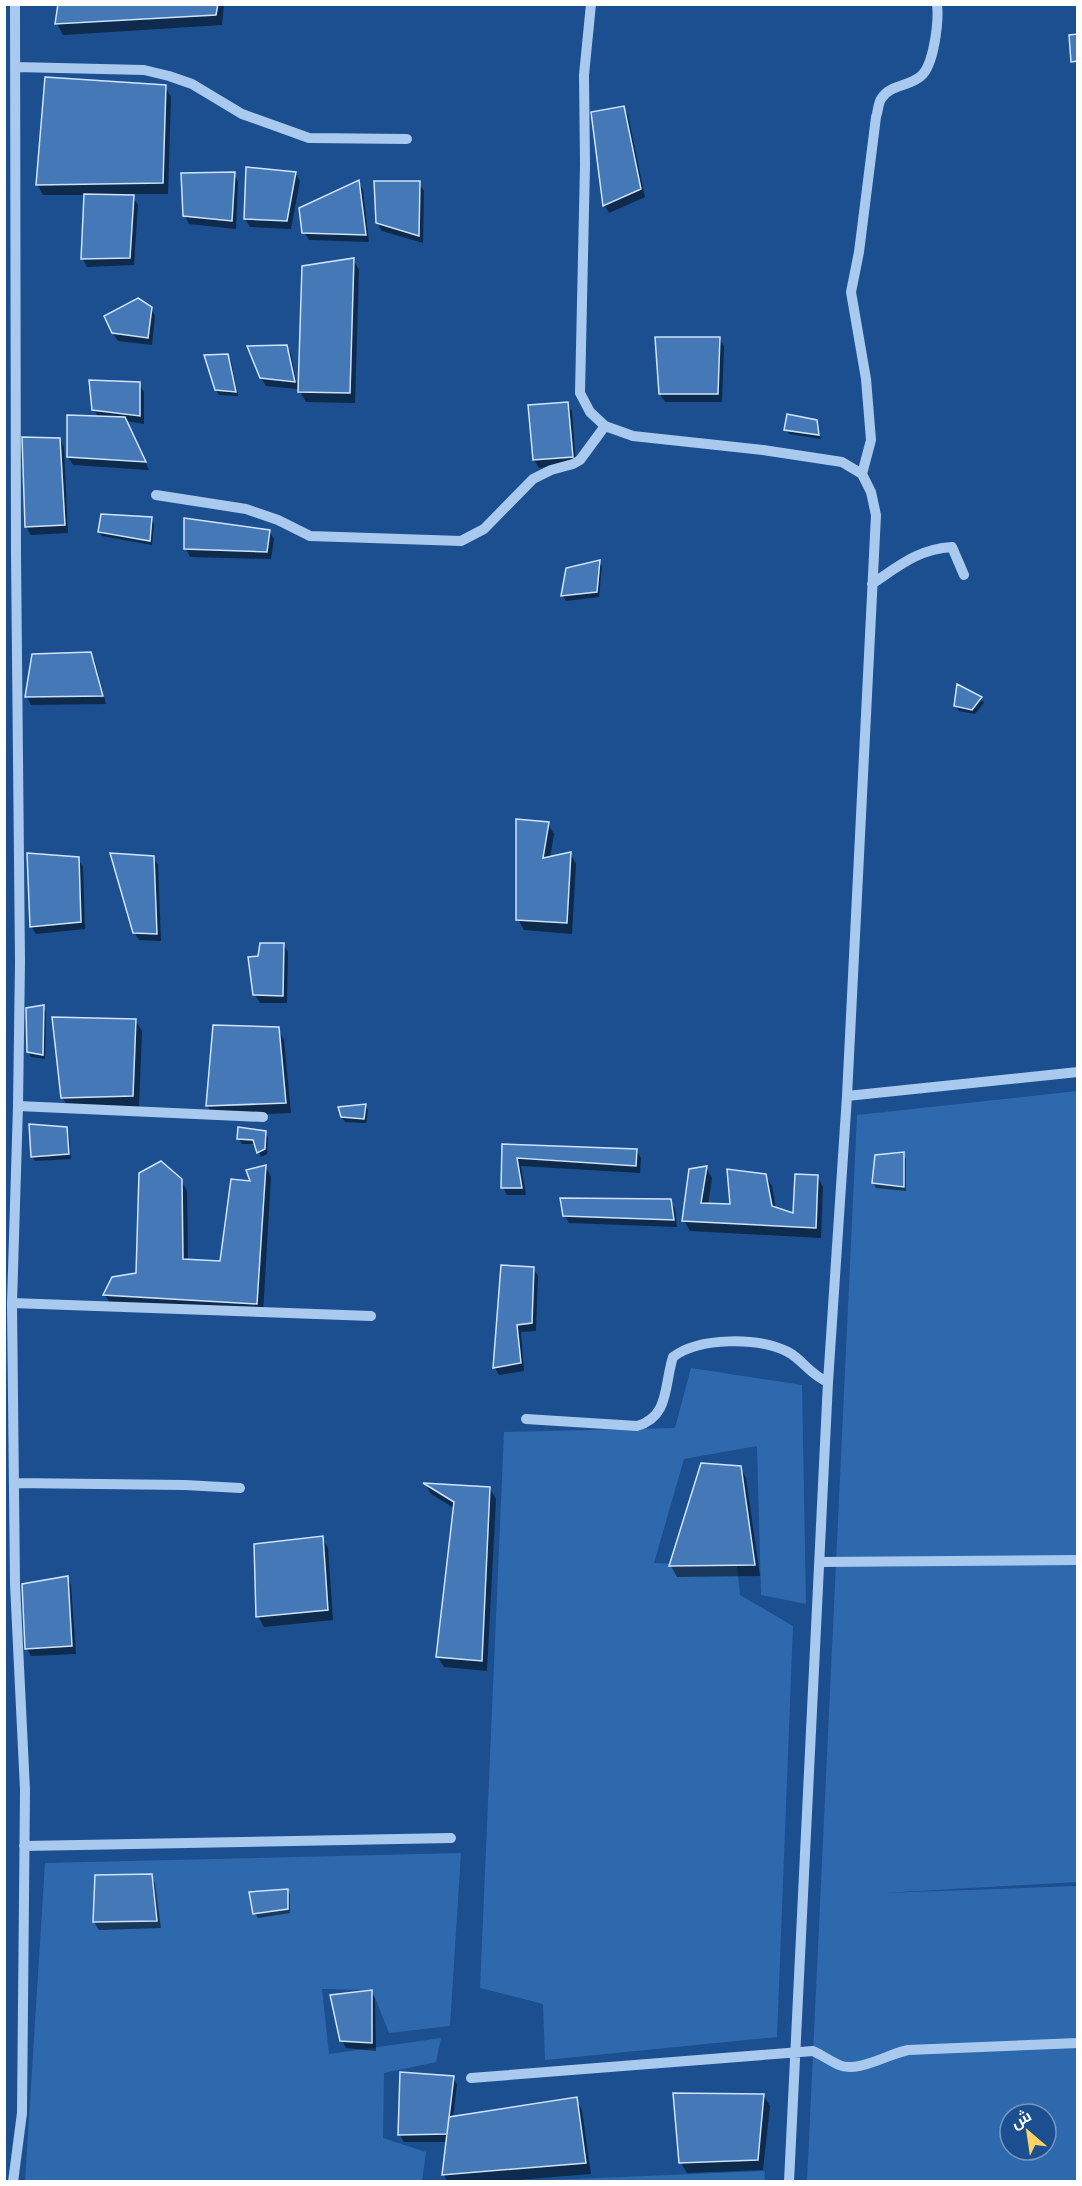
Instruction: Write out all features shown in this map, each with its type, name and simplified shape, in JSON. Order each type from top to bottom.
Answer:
[{"type":"street","points":[[13,2181],[22,2113],[25,1790],[15,1584],[12,1303],[20,962],[16,555],[15,4]]},
{"type":"street","points":[[591,4],[584,75],[585,165],[580,393],[590,412],[605,426],[633,436],[763,450],[842,462],[862,474],[871,492],[876,515],[847,1096],[828,1382],[789,2181]]},
{"type":"street","points":[[862,474],[872,440],[866,379],[851,292],[859,252],[876,117],[881,98],[892,88],[915,81],[924,75],[930,63],[938,15],[937,4]]},
{"type":"street","points":[[16,67],[144,70],[192,84],[242,114],[309,138],[407,140]]},
{"type":"street","points":[[156,495],[246,509],[278,520],[310,536],[461,541],[483,529],[533,479],[550,470],[580,460],[605,426]]},
{"type":"street","points":[[872,584],[913,557],[934,548],[952,547],[964,575]]},
{"type":"street","points":[[847,1096],[1077,1072]]},
{"type":"street","points":[[18,1106],[263,1117]]},
{"type":"street","points":[[12,1303],[371,1316]]},
{"type":"street","points":[[526,1419],[637,1426],[647,1424],[664,1402],[673,1357],[682,1350],[702,1344],[734,1342],[770,1345],[790,1352],[817,1378],[828,1382]]},
{"type":"street","points":[[14,1483],[240,1488]]},
{"type":"street","points":[[820,1562],[1077,1560]]},
{"type":"street","points":[[24,1846],[451,1838]]},
{"type":"street","points":[[471,2078],[813,2051],[840,2066],[855,2067],[892,2053],[908,2050],[1077,2043]]},
{"type":"shaded area","points":[[1077,1091],[1077,1882],[883,1893],[1077,1886],[1077,2181],[807,2182],[857,1115]]},
{"type":"shaded area","points":[[691,1368],[802,1385],[806,1604],[761,1595],[757,1446],[684,1459],[654,1563],[737,1566],[740,1595],[793,1626],[777,2037],[545,2060],[543,2004],[480,1988],[504,1432],[675,1428]]},
{"type":"shaded area","points":[[461,1853],[450,2026],[389,2033],[372,1990],[322,1989],[329,2054],[441,2038],[436,2062],[384,2073],[383,2138],[426,2152],[422,2181],[25,2182],[45,1863]]},
{"type":"shaded area","points":[[765,2171],[764,2182],[526,2181]]},
{"type":"building","points":[[58,4],[218,4],[216,15],[55,24]]},
{"type":"building","points":[[1078,34],[1078,61],[1071,62],[1069,35]]},
{"type":"building","points":[[45,77],[166,85],[163,183],[36,185]]},
{"type":"building","points":[[624,106],[641,189],[603,206],[591,112]]},
{"type":"building","points":[[246,167],[296,172],[287,221],[244,219]]},
{"type":"building","points":[[235,172],[232,221],[183,216],[181,173]]},
{"type":"building","points":[[359,180],[366,235],[302,233],[299,208]]},
{"type":"building","points":[[374,181],[420,181],[419,236],[376,223]]},
{"type":"building","points":[[84,194],[134,195],[130,258],[81,259]]},
{"type":"building","points":[[354,258],[350,393],[298,392],[302,266]]},
{"type":"building","points":[[138,298],[152,307],[148,338],[112,333],[104,316]]},
{"type":"building","points":[[655,337],[720,337],[718,394],[659,394]]},
{"type":"building","points":[[287,345],[295,382],[260,378],[247,346]]},
{"type":"building","points":[[228,354],[236,392],[215,390],[204,355]]},
{"type":"building","points":[[89,380],[140,382],[140,416],[92,410]]},
{"type":"building","points":[[568,402],[573,457],[533,460],[528,405]]},
{"type":"building","points":[[787,414],[817,420],[819,435],[784,430]]},
{"type":"building","points":[[67,415],[125,417],[146,462],[67,457]]},
{"type":"building","points":[[22,437],[60,438],[65,525],[25,527]]},
{"type":"building","points":[[101,514],[152,517],[150,541],[98,532]]},
{"type":"building","points":[[184,518],[270,530],[267,552],[184,549]]},
{"type":"building","points":[[600,560],[597,592],[561,596],[566,568]]},
{"type":"building","points":[[91,652],[103,696],[25,697],[32,654]]},
{"type":"building","points":[[957,684],[982,697],[972,710],[954,706]]},
{"type":"building","points":[[516,819],[549,822],[543,858],[571,852],[567,923],[516,920]]},
{"type":"building","points":[[27,853],[79,857],[81,922],[30,927]]},
{"type":"building","points":[[110,853],[154,856],[157,934],[133,933]]},
{"type":"building","points":[[260,943],[284,943],[283,996],[253,995],[248,957],[258,956]]},
{"type":"building","points":[[44,1005],[43,1055],[27,1052],[26,1008]]},
{"type":"building","points":[[52,1017],[136,1019],[133,1096],[61,1098]]},
{"type":"building","points":[[213,1025],[279,1027],[286,1103],[206,1106]]},
{"type":"building","points":[[366,1104],[364,1119],[341,1117],[338,1107]]},
{"type":"building","points":[[29,1124],[67,1127],[69,1154],[31,1157]]},
{"type":"building","points":[[238,1127],[266,1131],[265,1149],[257,1153],[253,1140],[237,1139]]},
{"type":"building","points":[[502,1144],[637,1149],[636,1166],[517,1158],[522,1188],[501,1188]]},
{"type":"building","points":[[904,1152],[904,1187],[872,1183],[875,1155]]},
{"type":"building","points":[[161,1161],[182,1179],[183,1259],[220,1261],[231,1179],[250,1181],[246,1170],[266,1165],[257,1304],[103,1295],[112,1277],[136,1273],[139,1173]]},
{"type":"building","points":[[707,1166],[701,1203],[730,1204],[727,1169],[766,1174],[772,1206],[793,1213],[795,1174],[818,1175],[816,1228],[682,1221],[689,1169]]},
{"type":"building","points":[[560,1198],[671,1199],[674,1220],[563,1216]]},
{"type":"building","points":[[501,1265],[534,1267],[532,1323],[517,1325],[521,1363],[493,1368]]},
{"type":"building","points":[[701,1463],[741,1466],[755,1565],[669,1566]]},
{"type":"building","points":[[423,1483],[490,1487],[482,1661],[436,1657],[454,1502]]},
{"type":"building","points":[[323,1536],[328,1610],[256,1617],[254,1544]]},
{"type":"building","points":[[68,1576],[72,1646],[25,1649],[22,1584]]},
{"type":"building","points":[[152,1874],[157,1921],[93,1922],[95,1875]]},
{"type":"building","points":[[288,1889],[288,1909],[253,1914],[249,1892]]},
{"type":"building","points":[[372,1990],[372,2043],[340,2041],[330,1995]]},
{"type":"building","points":[[400,2072],[454,2076],[447,2134],[398,2135]]},
{"type":"building","points":[[673,2093],[764,2094],[758,2160],[679,2163]]},
{"type":"building","points":[[577,2097],[586,2163],[442,2175],[449,2117]]}]
